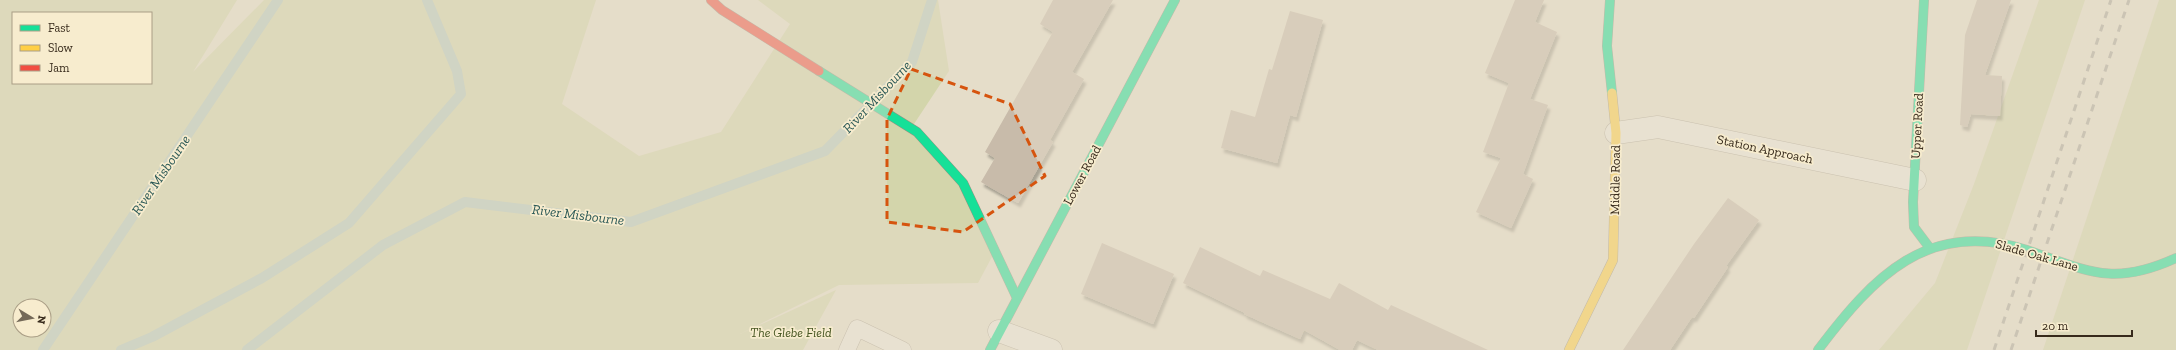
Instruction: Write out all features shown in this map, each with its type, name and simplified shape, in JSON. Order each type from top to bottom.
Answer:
[{"type":"street","points":[[711,0],[722,10],[917,132],[963,183],[1017,298]]},
{"type":"street","name":"Lower Road","points":[[994,341],[1175,0]]},
{"type":"street","name":"Middle Road","points":[[1569,350],[1613,260],[1616,133],[1606,46],[1610,0]]},
{"type":"street","name":"Upper Road","points":[[1924,0],[1913,202],[1914,227],[1929,247]]},
{"type":"street","name":"Station Approach","points":[[1616,133],[1658,127],[1915,180]]},
{"type":"street","name":"Slade Oak Lane","points":[[1818,350],[1832,330],[1870,287],[1903,261],[1929,247],[1962,240],[1986,241],[2012,246],[2078,268],[2119,275],[2155,268],[2176,258]]},
{"type":"street","points":[[994,341],[1051,350]]},
{"type":"lane","points":[[847,350],[857,328],[903,350]]},
{"type":"highlighted area","points":[[911,69],[1010,104],[1045,176],[963,232],[887,222],[887,119]]},
{"type":"green space","name":"The Glebe Field","points":[[0,0],[237,0],[193,72],[264,0],[596,0],[562,104],[639,156],[721,132],[790,24],[758,0],[938,0],[949,71],[912,127],[958,171],[994,253],[978,283],[839,285],[740,334],[836,290],[803,350],[0,350]]},
{"type":"green space","points":[[2039,0],[2085,0],[1967,350],[1879,350],[1935,283],[1974,184]]},
{"type":"green space","points":[[2159,0],[2176,0],[2176,350],[2043,350]]},
{"type":"building","points":[[1053,0],[1113,0],[1072,72],[1084,79],[1050,140],[1053,142],[1018,203],[981,182],[995,158],[985,152],[1053,32],[1040,24]]},
{"type":"building","points":[[1515,0],[1544,0],[1535,22],[1557,32],[1530,99],[1548,105],[1523,174],[1533,179],[1511,228],[1476,212],[1501,158],[1483,152],[1509,83],[1485,73]]},
{"type":"building","points":[[1977,0],[2011,0],[1985,75],[2002,76],[2000,116],[1971,114],[1967,127],[1960,125],[1965,35]]},
{"type":"building","points":[[1290,11],[1323,20],[1296,117],[1290,115],[1277,163],[1221,148],[1231,110],[1255,117],[1269,69],[1272,70]]},
{"type":"building","points":[[1728,198],[1759,220],[1726,266],[1728,267],[1694,318],[1692,317],[1670,350],[1623,350],[1694,244]]},
{"type":"building","points":[[1102,243],[1174,274],[1153,324],[1081,294]]},
{"type":"building","points":[[1200,247],[1260,276],[1263,270],[1330,299],[1339,283],[1388,310],[1391,305],[1488,350],[1378,350],[1357,340],[1352,350],[1340,350],[1304,330],[1300,339],[1244,314],[1245,313],[1183,283]]},
{"type":"waterway","name":"River Misbourne","points":[[43,350],[278,0]]},
{"type":"waterway","points":[[121,350],[152,337],[262,278],[349,223],[461,94],[457,71],[427,0]]},
{"type":"waterway","name":"River Misbourne","points":[[247,350],[383,245],[465,202],[631,222],[825,151],[912,62],[932,0]]},
{"type":"railway","points":[[1994,350],[2111,0]]},
{"type":"railway","points":[[2011,350],[2129,0]]},
{"type":"traffic: fast","points":[[990,350],[1175,0]]},
{"type":"traffic: fast","points":[[1610,0],[1607,46],[1612,93]]},
{"type":"traffic: fast","points":[[1924,0],[1913,202],[1914,227],[1929,247]]},
{"type":"traffic: fast","points":[[819,71],[917,132],[963,183],[1017,298]]},
{"type":"traffic: fast","points":[[1818,350],[1860,299],[1882,278],[1906,261],[1932,248],[1960,242],[1992,242],[2027,250],[2084,269],[2101,273],[2117,274],[2135,272],[2154,267],[2176,258]]},
{"type":"traffic: slow","points":[[1569,350],[1613,260],[1616,133],[1612,93]]},
{"type":"traffic: jam","points":[[711,0],[722,10],[819,71]]}]
